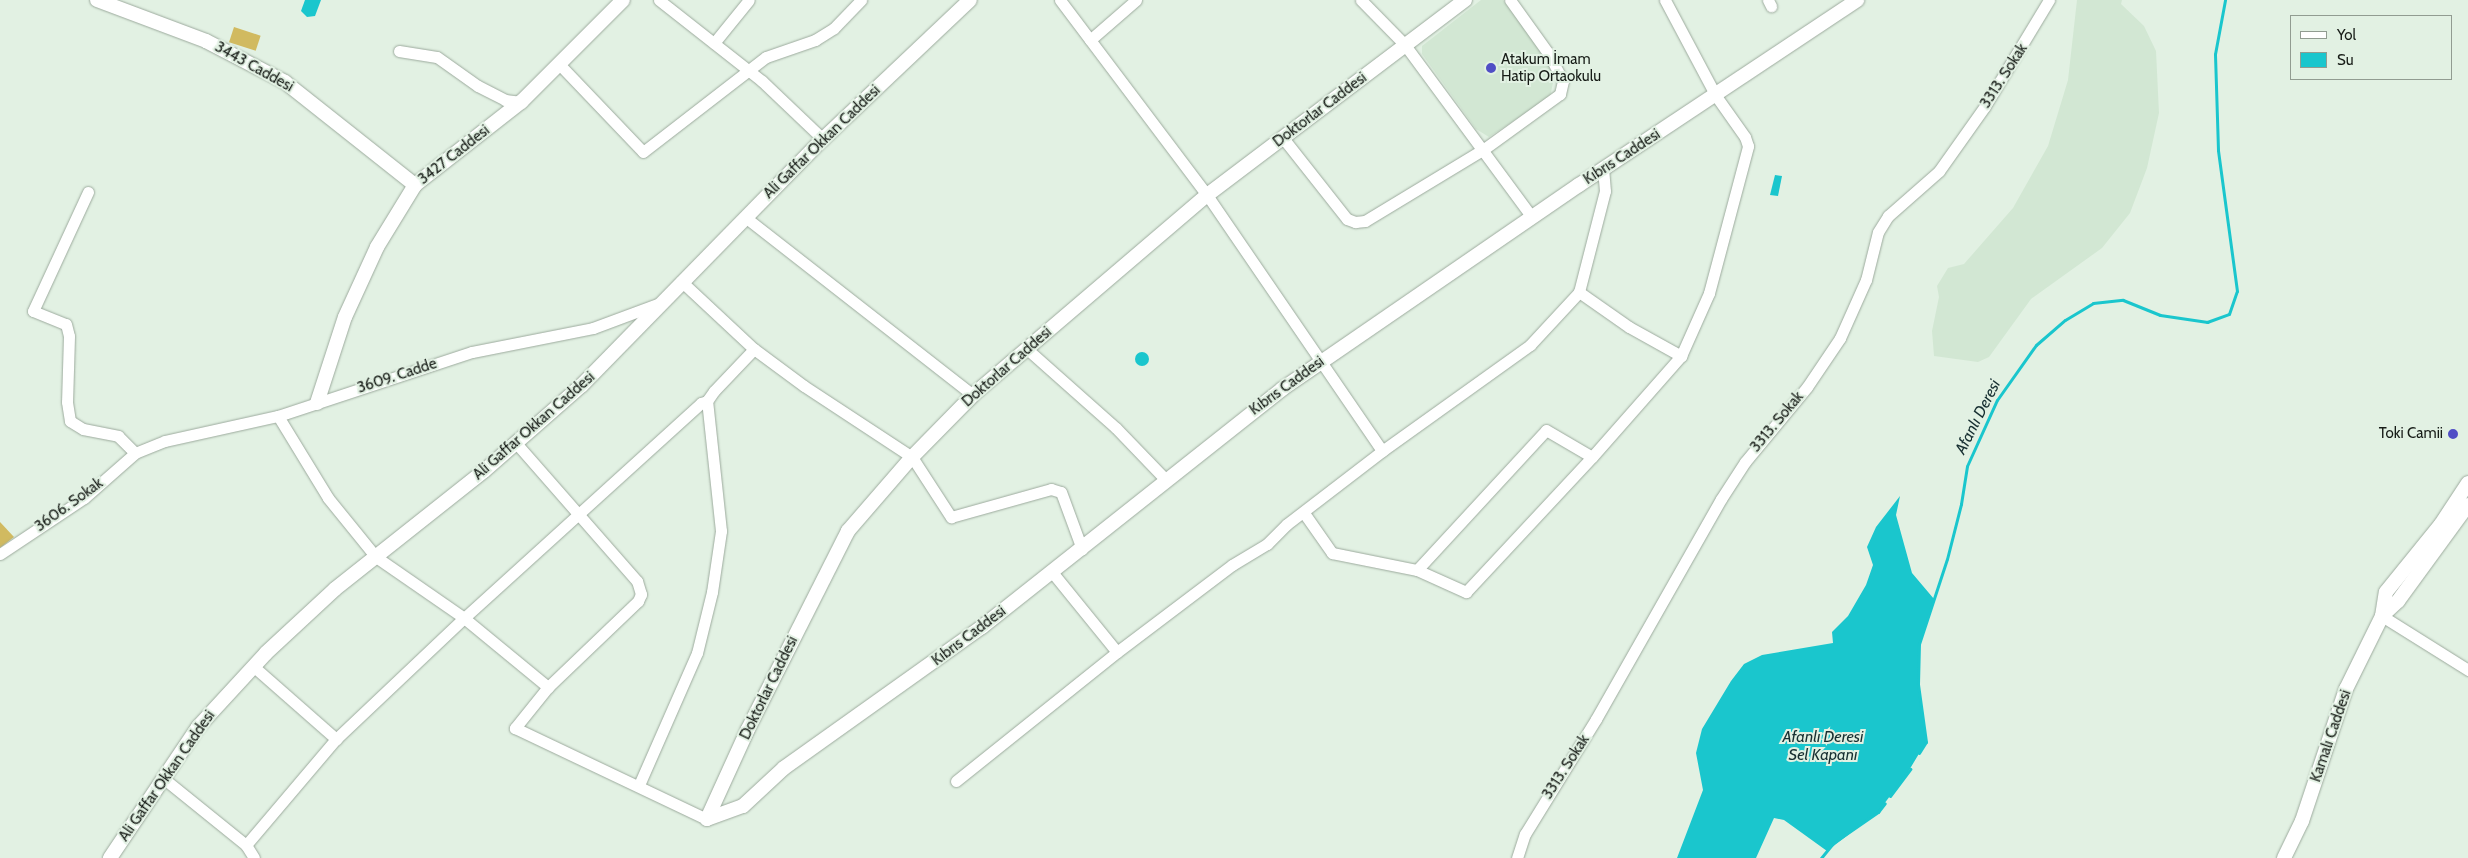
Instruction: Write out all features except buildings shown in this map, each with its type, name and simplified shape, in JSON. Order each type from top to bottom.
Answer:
[{"type":"street","name":"3443 Caddesi","points":[[98,0],[206,41],[285,82],[415,185]]},
{"type":"street","name":"3427 Caddesi","points":[[317,403],[345,318],[377,247],[415,185],[521,102],[623,0]]},
{"type":"street","points":[[659,0],[748,70],[823,139]]},
{"type":"street","points":[[714,43],[749,0]]},
{"type":"street","points":[[560,64],[643,152],[766,57],[815,40],[834,28],[861,0]]},
{"type":"street","name":"Ali Gaffar Okkan Caddesi","points":[[110,858],[198,727],[254,666],[335,589],[516,443],[623,347],[681,281],[823,139],[970,0]]},
{"type":"street","points":[[1060,0],[1207,196],[1323,361],[1382,451]]},
{"type":"street","points":[[1090,40],[1136,0]]},
{"type":"street","points":[[1361,0],[1405,45],[1484,149],[1532,217]]},
{"type":"street","name":"Doktorlar Caddesi","points":[[707,819],[748,729],[848,531],[912,457],[973,395],[1207,196],[1465,0]]},
{"type":"street","points":[[1283,138],[1347,219],[1356,222],[1365,221],[1484,149],[1560,94],[1563,81],[1548,53],[1510,0]]},
{"type":"street","points":[[1304,513],[1332,553],[1418,570],[1466,592],[1470,591],[1592,457],[1680,356],[1709,293],[1747,156],[1745,137],[1716,96],[1665,0]]},
{"type":"street","name":"Kıbrıs Caddesi","points":[[707,819],[743,806],[784,768],[975,632],[1082,549],[1214,440],[1323,361],[1603,169],[1716,96],[1857,0]]},
{"type":"street","name":"3313. Sokak","points":[[1517,858],[1524,834],[1596,719],[1721,499],[1745,462],[1807,387],[1840,338],[1866,280],[1878,232],[1888,216],[1943,164],[1985,106],[2049,0]]},
{"type":"street","points":[[399,51],[437,57],[505,100],[521,102]]},
{"type":"street","points":[[956,781],[1117,652],[1232,565],[1267,544],[1382,451],[1530,345],[1578,292],[1605,191],[1603,169]]},
{"type":"street","points":[[88,192],[33,311],[66,324],[69,336],[67,402],[70,421],[83,429],[118,436],[135,453]]},
{"type":"street","points":[[745,217],[973,395]]},
{"type":"street","points":[[681,281],[754,349],[804,386],[912,457],[950,517],[1051,489],[1061,492],[1082,549]]},
{"type":"street","points":[[1578,292],[1629,327],[1680,356]]},
{"type":"street","name":"3609. Cadde","points":[[135,453],[164,441],[278,416],[472,352],[616,322],[660,303]]},
{"type":"street","points":[[246,845],[336,739],[464,618],[701,404],[708,401],[714,391],[754,349]]},
{"type":"street","points":[[1027,349],[1116,428],[1166,480]]},
{"type":"street","points":[[640,785],[697,653],[712,592],[721,531],[708,401]]},
{"type":"street","points":[[278,416],[328,498],[376,557],[464,618],[548,687]]},
{"type":"street","points":[[1418,570],[1546,430],[1592,457]]},
{"type":"street","points":[[516,443],[637,581],[641,594],[638,601],[548,687],[515,728],[640,785],[707,819]]},
{"type":"street","name":"3606. Sokak","points":[[0,554],[84,498],[135,453]]},
{"type":"street","points":[[2382,616],[2386,592],[2441,524],[2468,483]]},
{"type":"street","points":[[2382,616],[2398,601],[2468,505]]},
{"type":"street","points":[[1052,572],[1117,652]]},
{"type":"street","points":[[2382,616],[2468,670]]},
{"type":"street","name":"Kamalı Caddesi","points":[[2284,858],[2302,821],[2346,689],[2382,616]]},
{"type":"street","points":[[254,666],[336,739]]},
{"type":"street","points":[[163,778],[246,845],[254,858]]},
{"type":"shaded area","name":"Atakum İmam Hatip Ortaokulu","points":[[1481,0],[1503,0],[1545,57],[1554,78],[1550,97],[1489,137],[1476,129],[1422,54],[1422,46]]},
{"type":"shaded area","points":[[2077,0],[2122,0],[2121,4],[2144,26],[2156,51],[2159,113],[2147,168],[2130,213],[2102,248],[2031,299],[1989,357],[1978,362],[1934,356],[1932,331],[1939,297],[1937,286],[1948,268],[1964,264],[2013,208],[2048,146],[2068,80]]},
{"type":"shaded area","points":[[234,27],[261,36],[256,51],[229,42]]},
{"type":"shaded area","points":[[0,522],[14,537],[0,548]]},
{"type":"water","points":[[305,0],[321,0],[315,16],[307,17],[301,11]]},
{"type":"water","points":[[1775,175],[1782,176],[1778,196],[1770,195]]},
{"type":"water","points":[[1139,352],[1145,352],[1149,359],[1145,366],[1139,366],[1135,362],[1135,356]]},
{"type":"water","name":"Afanlı Deresi Sel Kapanı","points":[[1900,496],[1896,515],[1912,573],[1934,599],[1919,644],[1918,684],[1926,742],[1908,772],[1878,812],[1827,851],[1784,820],[1774,818],[1756,858],[1677,858],[1703,790],[1696,753],[1702,729],[1731,681],[1744,664],[1762,655],[1833,643],[1832,632],[1848,616],[1866,585],[1873,565],[1867,547],[1876,527]]},
{"type":"waterway","name":"Afanlı Deresi","points":[[1919,753],[1926,742],[1918,684],[1919,644],[1947,559],[1961,504],[1967,466],[1997,400],[2036,345],[2065,320],[2093,303],[2123,300],[2160,315],[2207,322],[2229,314],[2237,291],[2218,150],[2215,54],[2225,0]]},
{"type":"waterway","name":"Afanlı Deresi","points":[[1890,796],[1910,769]]},
{"type":"waterway","name":"Afanlı Deresi","points":[[1821,858],[1833,843],[1878,812],[1885,803]]},
{"type":"place","name":"Atakum İmam Hatip Ortaokulu","points":[[1491,68]]},
{"type":"place","name":"Toki Camii","points":[[2453,434]]}]
